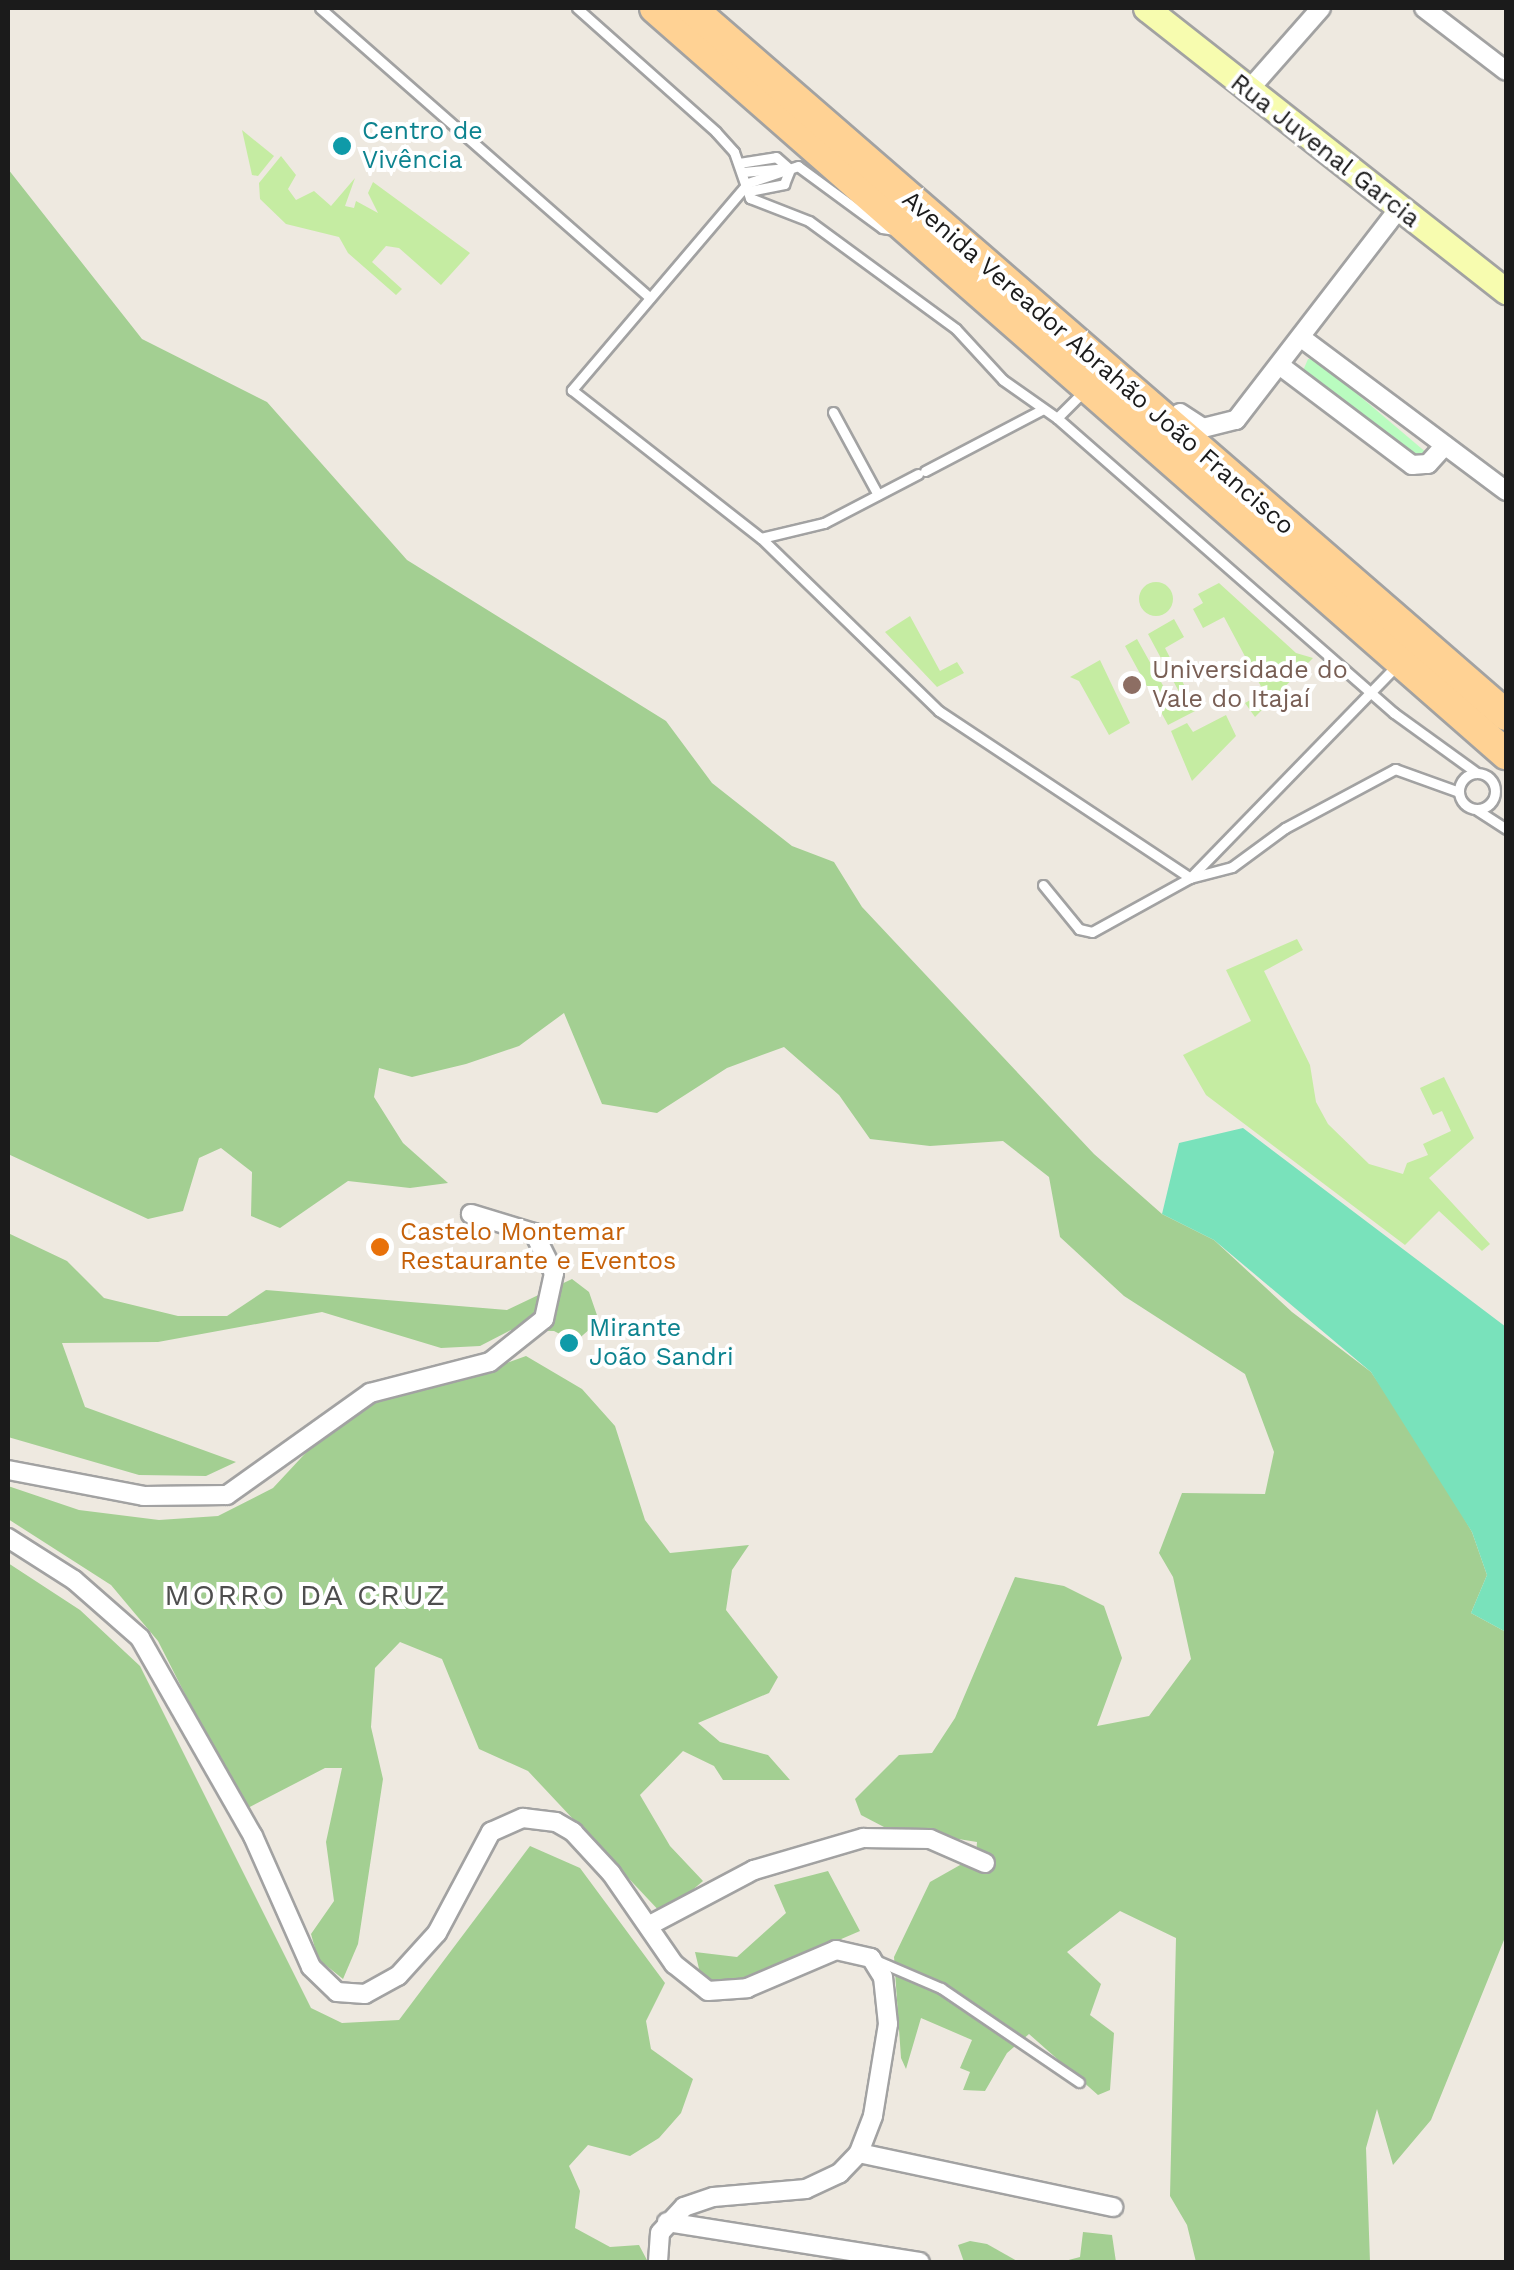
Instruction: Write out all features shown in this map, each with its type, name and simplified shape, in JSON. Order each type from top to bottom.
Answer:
[{"type":"main road","name":"Avenida Vereador Abrahão João Francisco","points":[[656,8],[1400,662],[1487,708]]},
{"type":"main road","name":"Rua Juvenal Garcia","points":[[1146,8],[1248,92],[1506,290]]},
{"type":"main road","name":"Avenida Vereador Abrahão João Francisco","points":[[708,18],[1487,708],[1506,754]]},
{"type":"street","points":[[1248,92],[1321,8]]},
{"type":"street","points":[[1424,8],[1506,72]]},
{"type":"street","points":[[1146,406],[1170,409],[1202,428],[1226,426],[1282,367],[1398,208]]},
{"type":"street","points":[[1303,340],[1506,491]]},
{"type":"street","points":[[1282,367],[1412,465],[1428,464],[1445,445]]},
{"type":"street","points":[[8,1470],[144,1496],[227,1494],[370,1393],[490,1362],[544,1319],[554,1273],[534,1233],[470,1214]]},
{"type":"street","points":[[8,1538],[74,1580],[140,1638],[253,1836],[311,1967],[337,1992],[364,1994],[398,1976],[437,1933],[485,1841],[523,1818],[556,1822],[573,1832],[650,1926],[674,1964],[708,1991],[747,1988],[836,1950],[871,1958],[882,1976],[888,2024],[873,2116],[858,2153],[824,2183],[698,2199],[667,2222],[658,2262]]},
{"type":"street","points":[[650,1926],[754,1870],[863,1838],[930,1839],[985,1863]]},
{"type":"street","points":[[858,2153],[1113,2207]]},
{"type":"street","points":[[667,2222],[920,2262]]},
{"type":"lane","points":[[320,8],[650,298]]},
{"type":"lane","points":[[577,8],[716,132],[741,168],[750,198],[809,221],[891,278],[1368,689],[1477,773],[1490,778],[1506,800]]},
{"type":"lane","points":[[741,168],[776,157],[790,168],[815,174],[882,228],[913,232]]},
{"type":"lane","points":[[790,168],[748,187],[572,390],[761,538],[939,712],[1190,878]]},
{"type":"lane","points":[[1057,418],[1088,386]]},
{"type":"lane","points":[[761,538],[813,527],[1043,409]]},
{"type":"lane","points":[[833,412],[878,495]]},
{"type":"lane","points":[[1190,878],[1368,689],[1400,662]]},
{"type":"lane","points":[[1043,885],[1079,929],[1092,932],[1190,878],[1232,868],[1285,828],[1394,769],[1459,792]]},
{"type":"lane","points":[[1477,773],[1464,778],[1459,792],[1464,804],[1506,829]]},
{"type":"lane","points":[[1478,810],[1490,804],[1496,791]]},
{"type":"lane","points":[[871,1958],[941,1988],[1079,2082]]},
{"type":"green space","points":[[242,130],[274,156],[258,176],[252,175]]},
{"type":"green space","points":[[281,156],[296,175],[288,189],[296,200],[314,191],[331,206],[355,178],[345,206],[354,208],[356,201],[378,213],[368,193],[373,182],[470,253],[441,285],[399,248],[386,246],[372,262],[402,289],[396,295],[348,253],[339,237],[286,224],[260,199],[259,183]]},
{"type":"green space","points":[[8,169],[142,339],[267,402],[407,560],[666,721],[712,783],[792,846],[834,862],[862,907],[1094,1154],[1162,1214],[1214,1240],[1292,1312],[1371,1372],[1425,1450],[1472,1532],[1487,1575],[1471,1613],[1506,1632],[1506,1935],[1431,2120],[1393,2165],[1377,2109],[1366,2148],[1370,2262],[1196,2262],[1187,2225],[1170,2196],[1176,1938],[1120,1911],[1067,1952],[1101,1984],[1090,2015],[1114,2033],[1110,2090],[1098,2095],[1029,2034],[1007,2053],[985,2091],[963,2090],[970,2072],[960,2068],[972,2040],[921,2018],[906,2069],[901,2058],[894,1957],[930,1882],[976,1856],[977,1842],[884,1827],[861,1815],[855,1799],[899,1755],[932,1753],[955,1718],[1015,1577],[1064,1586],[1104,1606],[1122,1658],[1097,1726],[1149,1716],[1191,1659],[1173,1577],[1159,1553],[1182,1493],[1265,1494],[1274,1452],[1245,1374],[1124,1296],[1060,1237],[1049,1177],[1003,1141],[930,1146],[870,1139],[839,1095],[784,1047],[727,1068],[657,1113],[602,1104],[564,1013],[519,1046],[466,1064],[412,1077],[379,1068],[374,1097],[403,1143],[448,1183],[410,1188],[348,1181],[280,1228],[251,1216],[252,1172],[221,1148],[199,1158],[183,1211],[148,1219],[8,1154]]},
{"type":"green space","points":[[1308,359],[1316,359],[1428,454],[1420,462],[1302,373]]},
{"type":"green space","points":[[1156,582],[1168,587],[1173,599],[1168,611],[1156,616],[1144,611],[1139,599],[1144,587]]},
{"type":"green space","points":[[1219,583],[1296,653],[1313,658],[1255,717],[1245,703],[1264,692],[1224,617],[1203,628],[1193,609],[1203,603],[1198,594]]},
{"type":"green space","points":[[910,616],[940,671],[957,662],[964,673],[937,687],[885,632]]},
{"type":"green space","points":[[1174,619],[1184,637],[1165,648],[1197,710],[1168,725],[1125,646],[1137,639],[1175,707],[1184,701],[1148,634]]},
{"type":"green space","points":[[1100,660],[1130,723],[1109,735],[1079,681],[1070,677]]},
{"type":"green space","points":[[1226,715],[1236,736],[1192,781],[1171,731],[1187,723],[1193,732]]},
{"type":"green space","points":[[1297,939],[1303,950],[1264,971],[1310,1065],[1316,1102],[1328,1124],[1369,1164],[1403,1174],[1407,1163],[1428,1155],[1423,1144],[1451,1131],[1442,1111],[1433,1115],[1420,1088],[1444,1077],[1474,1138],[1429,1178],[1490,1244],[1482,1251],[1439,1211],[1405,1245],[1206,1095],[1183,1055],[1251,1021],[1226,970]]},
{"type":"green space","points":[[1243,1128],[1506,1327],[1506,1632],[1471,1613],[1487,1575],[1472,1532],[1371,1372],[1214,1240],[1162,1214],[1179,1143]]},
{"type":"green space","points":[[8,1233],[67,1261],[104,1298],[178,1316],[227,1316],[266,1290],[507,1310],[572,1279],[589,1292],[599,1321],[575,1342],[554,1331],[511,1330],[480,1346],[441,1348],[322,1312],[158,1342],[62,1343],[85,1407],[236,1462],[206,1476],[139,1475],[8,1437]]},
{"type":"green space","points":[[526,1356],[582,1389],[615,1426],[645,1520],[670,1553],[749,1545],[732,1570],[726,1610],[778,1677],[769,1693],[698,1723],[720,1742],[768,1755],[790,1780],[723,1780],[714,1766],[683,1751],[640,1795],[670,1846],[703,1881],[663,1915],[528,1771],[479,1749],[442,1659],[400,1642],[375,1668],[371,1727],[383,1779],[358,1944],[343,1979],[318,1959],[311,1934],[334,1901],[326,1842],[342,1768],[325,1768],[244,1810],[158,1641],[111,1585],[8,1519],[8,1486],[79,1510],[159,1520],[218,1516],[273,1488],[328,1429],[387,1393],[467,1377]]},
{"type":"green space","points":[[8,1563],[80,1610],[140,1666],[311,2008],[342,2023],[399,2020],[530,1846],[580,1868],[665,1983],[646,2021],[651,2049],[693,2079],[681,2113],[659,2138],[630,2156],[588,2145],[569,2166],[580,2191],[575,2228],[610,2247],[639,2245],[648,2262],[8,2262]]},
{"type":"green space","points":[[828,1871],[860,1931],[732,1986],[701,1977],[695,1952],[737,1957],[786,1913],[774,1885]]},
{"type":"green space","points":[[1083,2232],[1112,2235],[1116,2262],[1061,2262],[1080,2257]]},
{"type":"green space","points":[[970,2241],[987,2244],[1019,2262],[964,2262],[958,2245]]},
{"type":"place","name":"Centro de Vivência","points":[[342,146]]},
{"type":"place","name":"Universidade do Vale do Itajaí","points":[[1132,685]]},
{"type":"place","name":"Castelo Montemar Restaurante e Eventos","points":[[380,1247]]},
{"type":"place","name":"Mirante João Sandri","points":[[569,1343]]},
{"type":"district","name":"MORRO DA CRUZ","points":[[306,1595]]}]
